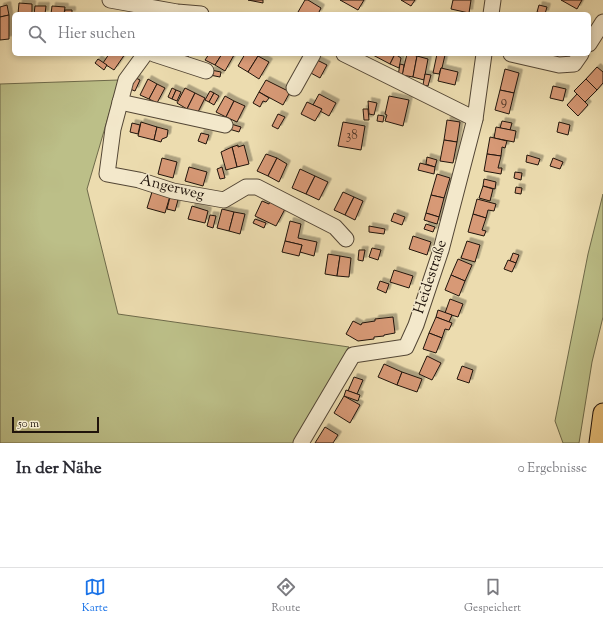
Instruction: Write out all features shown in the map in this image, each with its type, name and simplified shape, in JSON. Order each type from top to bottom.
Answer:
[{"type":"main road","points":[[599,443],[603,413]]},
{"type":"street","points":[[110,0],[192,12]]},
{"type":"street","points":[[491,12],[493,0]]},
{"type":"street","points":[[591,41],[603,22]]},
{"type":"street","name":"Angerweg","points":[[144,56],[126,80],[113,130],[107,174],[139,180],[174,191],[224,200],[246,187],[257,187],[335,227],[346,239]]},
{"type":"street","points":[[160,56],[206,72]]},
{"type":"street","points":[[294,88],[312,56]]},
{"type":"street","points":[[348,56],[475,119]]},
{"type":"street","name":"Heidestraße","points":[[301,443],[353,355],[406,347],[416,325],[441,250],[475,119],[484,56]]},
{"type":"street","points":[[520,56],[559,65],[574,64],[580,56]]},
{"type":"street","points":[[120,102],[225,125]]},
{"type":"green space","points":[[119,80],[87,189],[118,314],[349,347],[294,443],[0,443],[0,84]]},
{"type":"green space","points":[[603,194],[603,317],[592,362],[579,443],[563,443],[555,421],[588,254]]},
{"type":"building","points":[[248,0],[263,0],[263,3]]},
{"type":"building","points":[[305,0],[308,0],[321,8],[319,12],[298,12]]},
{"type":"building","points":[[340,0],[364,0],[358,10]]},
{"type":"building","points":[[401,0],[415,0],[411,6]]},
{"type":"building","points":[[453,0],[471,0],[469,12],[451,9]]},
{"type":"building","points":[[561,0],[582,0],[577,9]]},
{"type":"building","points":[[19,3],[32,4],[32,12],[18,12]]},
{"type":"building","points":[[7,5],[9,15],[0,17],[0,7]]},
{"type":"building","points":[[539,5],[547,7],[546,12],[537,12]]},
{"type":"building","points":[[35,6],[46,6],[45,12],[34,12]]},
{"type":"building","points":[[52,6],[65,7],[64,12],[51,12]]},
{"type":"building","points":[[65,10],[72,10],[72,12],[64,12]]},
{"type":"building","points":[[9,15],[9,39],[0,40],[0,17]]},
{"type":"building","points":[[108,56],[124,56],[114,70],[103,63]]},
{"type":"building","points":[[208,56],[221,56],[215,65],[205,60]]},
{"type":"building","points":[[221,56],[233,56],[225,71],[215,65]]},
{"type":"building","points":[[244,56],[258,56],[248,72],[238,66]]},
{"type":"building","points":[[258,56],[269,62],[259,79],[248,72]]},
{"type":"building","points":[[375,56],[394,56],[390,64]]},
{"type":"building","points":[[394,56],[401,58],[399,68],[390,64]]},
{"type":"building","points":[[407,56],[417,56],[413,77],[402,75]]},
{"type":"building","points":[[417,56],[428,59],[424,80],[413,77]]},
{"type":"building","points":[[437,56],[445,56],[439,74],[433,73]]},
{"type":"building","points":[[98,59],[107,65],[104,70],[95,63]]},
{"type":"building","points":[[315,59],[327,65],[320,78],[309,72]]},
{"type":"building","points":[[400,64],[404,65],[402,77],[398,76]]},
{"type":"building","points":[[597,67],[603,72],[603,83],[597,90],[586,79]]},
{"type":"building","points":[[441,68],[458,72],[455,85],[438,81]]},
{"type":"building","points":[[505,69],[519,73],[514,93],[500,90]]},
{"type":"building","points":[[211,70],[221,72],[220,77],[210,75]]},
{"type":"building","points":[[425,74],[431,75],[428,86],[423,85]]},
{"type":"building","points":[[136,78],[140,80],[135,91],[130,89]]},
{"type":"building","points":[[148,79],[157,84],[149,99],[140,95]]},
{"type":"building","points":[[586,79],[597,90],[585,102],[574,91]]},
{"type":"building","points":[[266,80],[290,92],[283,105],[259,92]]},
{"type":"building","points":[[157,84],[165,88],[157,103],[149,99]]},
{"type":"building","points":[[553,86],[566,89],[563,101],[550,98]]},
{"type":"building","points":[[172,88],[176,90],[172,99],[168,97]]},
{"type":"building","points":[[185,88],[195,93],[187,109],[177,103]]},
{"type":"building","points":[[176,90],[181,92],[177,101],[172,99]]},
{"type":"building","points":[[500,90],[514,93],[509,114],[495,110]]},
{"type":"building","points":[[210,91],[214,93],[209,102],[205,100]]},
{"type":"building","points":[[259,92],[269,98],[266,102],[263,101],[260,107],[253,103]]},
{"type":"building","points":[[195,93],[205,98],[197,114],[187,109]]},
{"type":"building","points":[[214,93],[219,96],[214,105],[209,102]]},
{"type":"building","points":[[319,94],[336,103],[329,116],[320,111],[322,109],[313,105]]},
{"type":"building","points":[[577,94],[588,105],[578,116],[567,105]]},
{"type":"building","points":[[225,96],[234,101],[226,117],[216,112]]},
{"type":"building","points":[[389,96],[409,100],[403,126],[385,121]]},
{"type":"building","points":[[234,101],[245,106],[237,122],[226,117]]},
{"type":"building","points":[[368,101],[377,103],[374,115],[369,114]]},
{"type":"building","points":[[307,102],[322,109],[315,121],[301,114]]},
{"type":"building","points":[[363,109],[368,109],[369,120],[364,120]]},
{"type":"building","points":[[278,114],[285,117],[278,129],[272,126]]},
{"type":"building","points":[[378,115],[384,116],[383,122],[377,121]]},
{"type":"building","points":[[447,120],[460,122],[457,142],[444,140]]},
{"type":"building","points":[[502,121],[512,123],[510,130],[500,128]]},
{"type":"building","points":[[141,122],[157,127],[154,140],[138,136]]},
{"type":"building","points":[[343,122],[365,126],[361,150],[338,146]]},
{"type":"building","points":[[559,122],[570,125],[568,135],[557,132]]},
{"type":"building","points":[[132,123],[140,125],[138,134],[130,132]]},
{"type":"building","points":[[231,124],[241,127],[239,132],[229,129]]},
{"type":"building","points":[[157,127],[168,130],[167,137],[162,139],[161,142],[154,140]]},
{"type":"building","points":[[496,127],[516,131],[514,142],[494,138]]},
{"type":"building","points":[[201,133],[209,135],[206,144],[198,141]]},
{"type":"building","points":[[490,137],[507,141],[505,148],[502,147],[501,156],[487,154]]},
{"type":"building","points":[[444,140],[457,142],[453,163],[440,161]]},
{"type":"building","points":[[238,145],[238,147],[244,145],[249,164],[237,167],[232,147]]},
{"type":"building","points":[[232,147],[237,167],[226,170],[221,152]]},
{"type":"building","points":[[266,154],[277,158],[268,176],[257,171]]},
{"type":"building","points":[[487,154],[501,156],[498,168],[502,168],[501,174],[484,171]]},
{"type":"building","points":[[527,155],[540,159],[538,165],[526,162]]},
{"type":"building","points":[[427,157],[437,160],[435,167],[426,164]]},
{"type":"building","points":[[162,158],[177,162],[173,178],[158,174]]},
{"type":"building","points":[[277,158],[287,164],[279,182],[268,176]]},
{"type":"building","points":[[553,158],[563,162],[560,169],[550,166]]},
{"type":"building","points":[[420,163],[435,167],[434,174],[418,170]]},
{"type":"building","points":[[189,167],[207,172],[203,186],[185,181]]},
{"type":"building","points":[[222,167],[225,178],[220,179],[217,169]]},
{"type":"building","points":[[300,169],[315,176],[306,194],[292,188]]},
{"type":"building","points":[[515,172],[522,173],[521,180],[514,178]]},
{"type":"building","points":[[437,174],[450,178],[444,198],[431,195]]},
{"type":"building","points":[[315,176],[328,182],[319,200],[306,194]]},
{"type":"building","points":[[484,179],[496,182],[495,189],[483,186]]},
{"type":"building","points":[[483,186],[493,189],[490,201],[479,198]]},
{"type":"building","points":[[516,187],[522,188],[521,194],[515,193]]},
{"type":"building","points":[[152,192],[170,196],[165,213],[147,208]]},
{"type":"building","points":[[343,192],[354,197],[345,215],[334,210]]},
{"type":"building","points":[[431,195],[444,198],[439,217],[426,213]]},
{"type":"building","points":[[170,197],[178,200],[175,211],[167,209]]},
{"type":"building","points":[[354,197],[363,201],[355,220],[345,215]]},
{"type":"building","points":[[477,199],[496,204],[494,211],[488,210],[486,218],[473,214]]},
{"type":"building","points":[[262,201],[269,204],[270,201],[285,209],[276,226],[255,216]]},
{"type":"building","points":[[192,206],[208,211],[205,223],[188,219]]},
{"type":"building","points":[[222,209],[234,212],[229,231],[217,228]]},
{"type":"building","points":[[234,212],[245,214],[240,234],[229,231]]},
{"type":"building","points":[[394,213],[405,217],[402,225],[391,221]]},
{"type":"building","points":[[426,213],[439,217],[437,224],[424,220]]},
{"type":"building","points":[[473,214],[486,218],[482,230],[486,231],[484,236],[468,232]]},
{"type":"building","points":[[210,215],[216,216],[213,228],[207,226]]},
{"type":"building","points":[[255,219],[266,223],[264,228],[253,223]]},
{"type":"building","points":[[290,221],[301,224],[298,238],[317,242],[314,256],[300,252],[302,245],[285,241]]},
{"type":"building","points":[[426,224],[435,227],[433,232],[424,229]]},
{"type":"building","points":[[369,226],[385,229],[384,234],[369,232]]},
{"type":"building","points":[[413,236],[431,242],[427,255],[409,249]]},
{"type":"building","points":[[285,241],[302,245],[299,256],[282,252]]},
{"type":"building","points":[[467,241],[480,245],[475,262],[461,258]]},
{"type":"building","points":[[372,248],[381,250],[378,260],[369,257]]},
{"type":"building","points":[[359,250],[365,250],[363,261],[358,260]]},
{"type":"building","points":[[513,253],[519,255],[516,263],[510,261]]},
{"type":"building","points":[[328,254],[340,256],[337,276],[325,274]]},
{"type":"building","points":[[340,256],[351,258],[349,277],[337,276]]},
{"type":"building","points":[[458,259],[472,265],[465,281],[451,275]]},
{"type":"building","points":[[508,260],[516,263],[512,272],[504,269]]},
{"type":"building","points":[[394,270],[413,276],[409,288],[390,282]]},
{"type":"building","points":[[451,275],[465,281],[459,296],[445,290]]},
{"type":"building","points":[[380,281],[389,284],[386,293],[377,289]]},
{"type":"building","points":[[450,299],[463,304],[458,317],[445,313]]},
{"type":"building","points":[[438,310],[452,315],[449,322],[436,317]]},
{"type":"building","points":[[393,317],[395,333],[374,337],[374,339],[358,341],[346,334],[353,321],[361,325],[362,323],[375,321],[375,319]]},
{"type":"building","points":[[436,317],[452,323],[449,330],[445,329],[442,338],[429,333]]},
{"type":"building","points":[[429,333],[442,338],[436,353],[423,349]]},
{"type":"building","points":[[427,356],[441,363],[432,380],[419,374]]},
{"type":"building","points":[[384,364],[402,372],[397,385],[378,377]]},
{"type":"building","points":[[462,366],[473,370],[469,383],[457,379]]},
{"type":"building","points":[[402,372],[422,379],[417,392],[397,385]]},
{"type":"building","points":[[354,377],[363,380],[357,394],[348,391]]},
{"type":"building","points":[[346,390],[360,395],[358,401],[344,396]]},
{"type":"building","points":[[344,396],[360,405],[350,423],[334,413]]},
{"type":"building","points":[[325,427],[338,435],[333,443],[315,443]]}]
